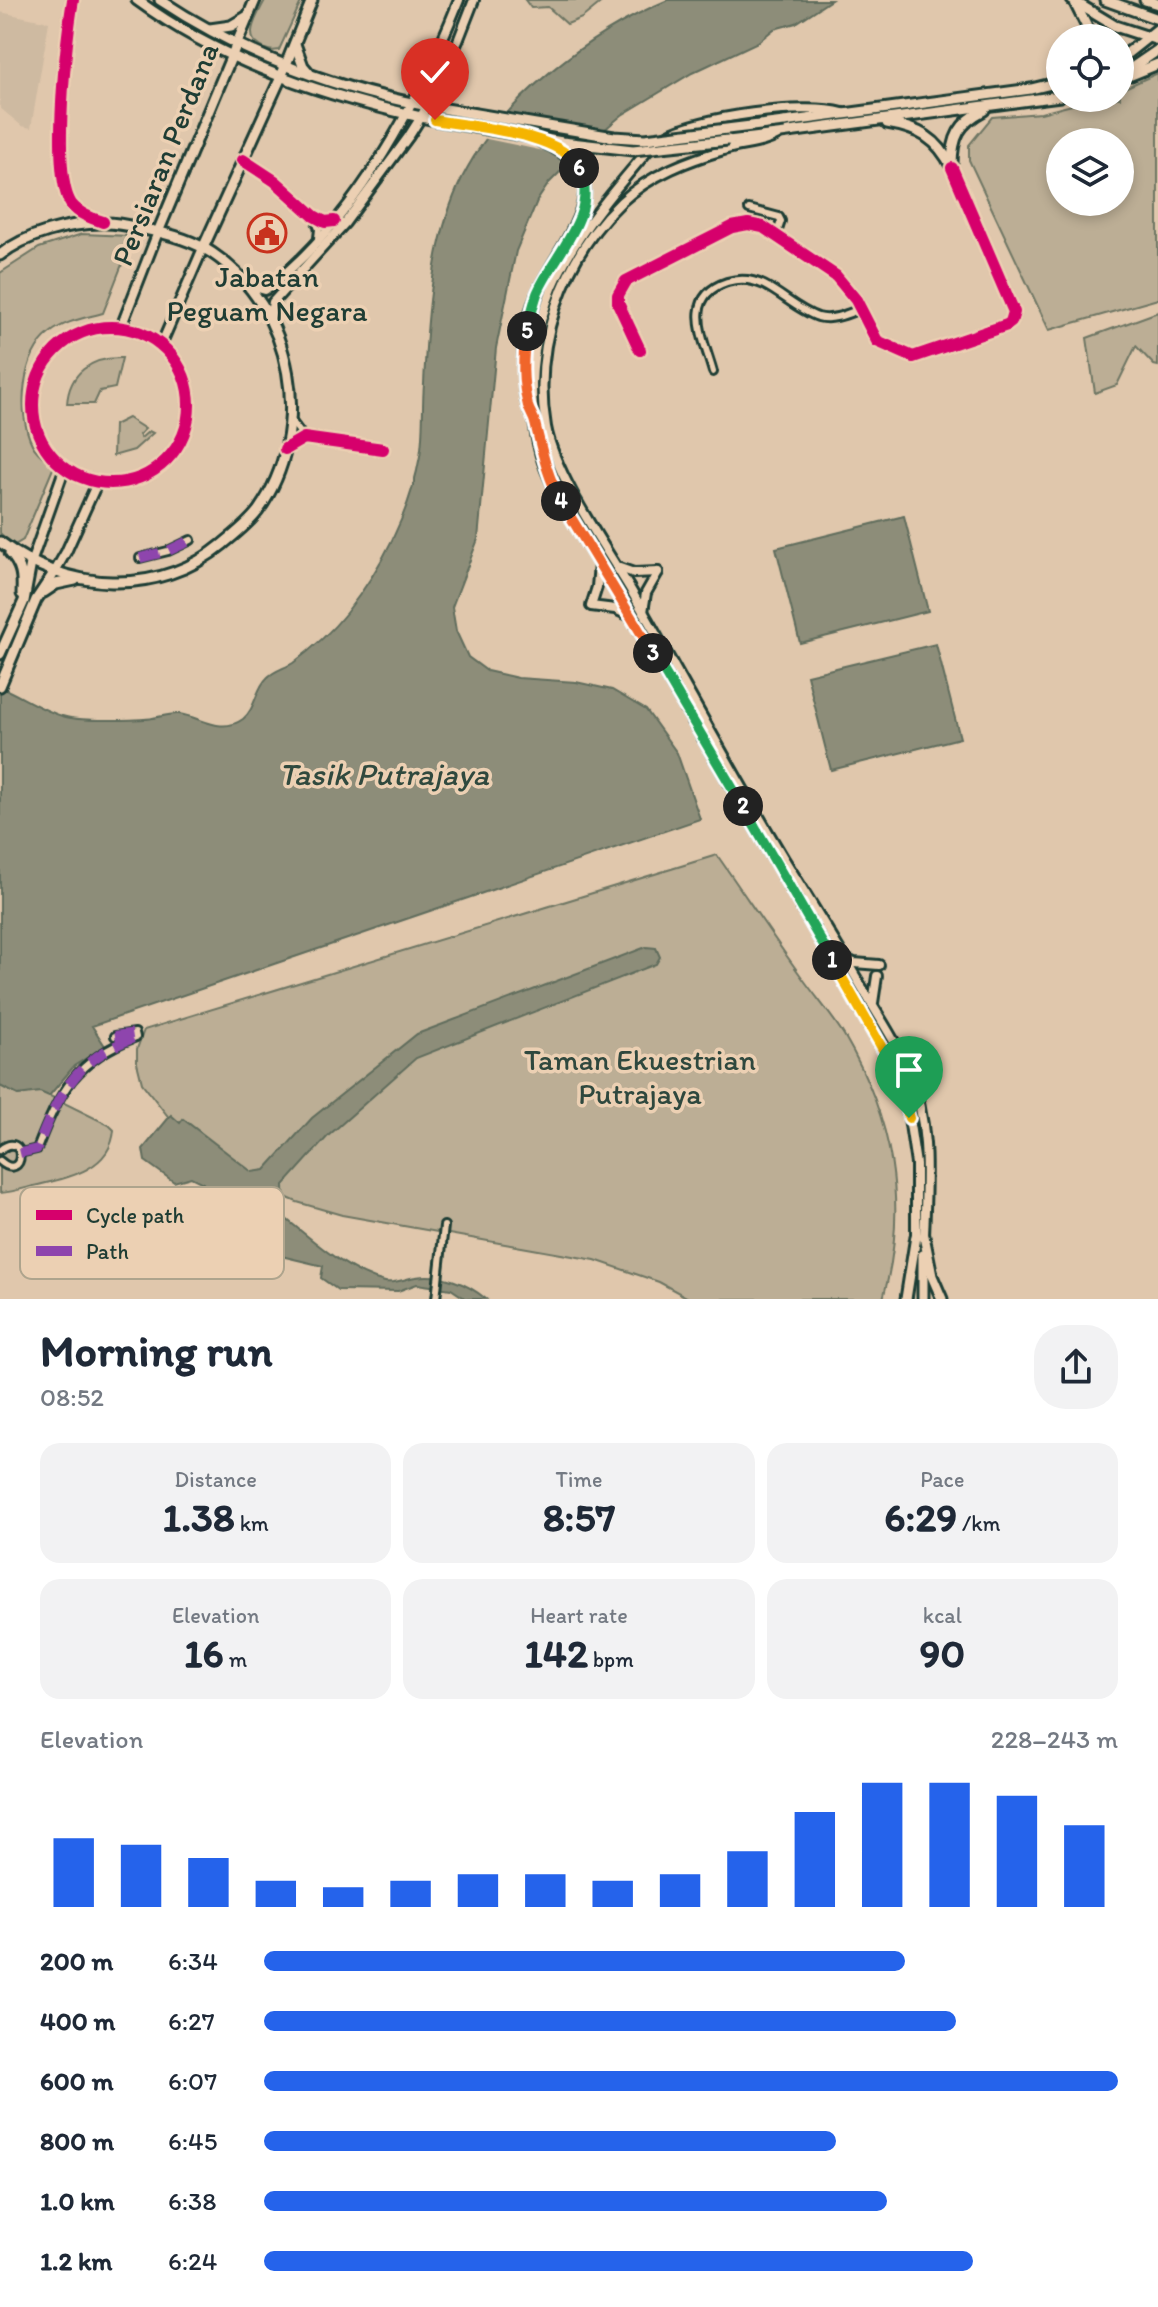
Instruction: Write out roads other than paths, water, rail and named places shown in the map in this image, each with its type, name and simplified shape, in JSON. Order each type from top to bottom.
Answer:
[{"type":"main road","points":[[1,543],[31,563],[78,579],[131,583],[167,575],[208,556],[259,510],[285,449],[290,419],[289,370],[270,318],[247,285],[220,259],[203,248],[158,232],[103,222],[82,214],[73,206],[65,190],[63,176],[64,71],[73,0]]},
{"type":"main road","points":[[137,0],[231,56],[304,85],[408,115],[530,137],[633,150],[729,144]]},
{"type":"main road","points":[[160,0],[206,29],[309,73],[426,106],[614,137],[645,139],[876,121],[1046,98]]},
{"type":"main road","name":"Persiaran Perdana","points":[[121,327],[255,0]]},
{"type":"main road","points":[[161,345],[281,77],[312,0]]},
{"type":"main road","points":[[247,285],[265,290],[287,273],[334,221],[408,115],[459,0]]},
{"type":"main road","points":[[270,318],[273,302],[345,223],[421,117],[474,0]]},
{"type":"main road","points":[[1105,0],[1158,19]]},
{"type":"main road","points":[[1145,0],[1158,4]]},
{"type":"main road","points":[[1073,2],[1085,24]]},
{"type":"main road","points":[[1073,2],[1115,26],[1154,39]]},
{"type":"main road","points":[[206,29],[231,26],[249,14]]},
{"type":"main road","points":[[1134,51],[1154,39],[1158,29]]},
{"type":"main road","points":[[294,44],[309,73]]},
{"type":"main road","points":[[214,47],[225,70]]},
{"type":"main road","points":[[1134,66],[1158,50]]},
{"type":"main road","points":[[1134,74],[1158,64]]},
{"type":"main road","points":[[906,1299],[920,1236],[927,1157],[922,1108],[908,1069],[846,959],[729,767],[552,451],[544,410],[544,359],[556,306],[583,249],[614,210],[647,181],[729,144],[782,128],[845,114],[1046,84]]},
{"type":"main road","points":[[274,92],[304,85]]},
{"type":"main road","points":[[952,168],[952,146],[957,132],[968,118],[990,106]]},
{"type":"main road","points":[[845,114],[819,109],[707,121],[679,128],[653,144],[573,246],[552,282],[537,332],[532,386],[534,418],[543,461],[559,498],[897,1074],[909,1118],[916,1164],[923,1299]]},
{"type":"main road","points":[[876,121],[905,126],[930,139],[943,150],[952,168]]},
{"type":"main road","points":[[530,137],[553,146],[576,162],[583,175],[586,192],[584,209],[537,295],[526,335],[524,384],[529,411],[534,418]]},
{"type":"main road","points":[[0,255],[31,238],[103,222]]},
{"type":"main road","points":[[121,327],[143,333],[161,345],[181,369],[187,383],[189,415],[185,430],[169,457],[144,475],[129,480],[98,481],[80,476],[65,467],[47,448],[36,426],[34,392],[39,376],[58,348],[87,331],[121,327]]},
{"type":"main road","points":[[0,653],[28,587],[31,563],[65,467]]},
{"type":"main road","points":[[0,686],[36,600],[73,539],[98,481]]},
{"type":"main road","points":[[1,543],[19,563],[23,576],[18,613]]},
{"type":"main road","points":[[599,564],[591,606],[615,609],[632,618]]},
{"type":"main road","points":[[617,567],[634,573],[658,572],[646,593],[643,612]]},
{"type":"main road","points":[[36,600],[56,584],[78,579]]},
{"type":"main road","points":[[846,959],[854,963],[879,965]]},
{"type":"main road","points":[[873,1006],[877,976]]},
{"type":"main road","points":[[920,1236],[942,1299]]},
{"type":"street","points":[[243,160],[275,181],[314,216],[325,222],[334,221]]},
{"type":"street","points":[[640,350],[618,303],[618,295],[626,281],[740,225],[756,225],[836,276],[847,287],[877,341],[913,357],[1011,322],[1012,308],[952,168]]},
{"type":"street","points":[[749,209],[779,217],[776,236]]},
{"type":"street","points":[[314,216],[318,238]]},
{"type":"street","points":[[713,372],[698,320],[698,309],[702,299],[720,285],[731,281],[753,281],[816,316],[837,317],[860,309]]},
{"type":"street","points":[[290,419],[304,438]]},
{"type":"street","points":[[285,449],[304,438],[383,449]]},
{"type":"street","points":[[140,558],[168,551],[191,540]]},
{"type":"street","points":[[20,1153],[37,1149],[43,1128],[61,1093],[82,1069],[110,1047],[136,1037],[135,1033],[115,1036]]},
{"type":"street","points":[[0,1150],[5,1145],[13,1145],[20,1153]]},
{"type":"street","points":[[0,1173],[18,1163],[20,1153]]},
{"type":"street","points":[[0,1161],[8,1167]]},
{"type":"street","points":[[436,1299],[444,1226]]},
{"type":"water","name":"Tasik Putrajaya","points":[[668,0],[831,0],[796,23],[774,29],[758,42],[692,73],[622,115],[549,183],[537,201],[516,251],[496,348],[478,539],[452,607],[456,631],[468,657],[487,671],[518,678],[576,682],[612,690],[646,710],[677,753],[700,819],[92,1026],[105,1046],[74,1066],[49,1096],[40,1092],[18,1095],[0,1086],[0,687],[49,711],[74,719],[148,719],[179,714],[211,724],[235,724],[247,715],[263,682],[293,663],[328,633],[359,596],[382,559],[409,498],[422,438],[433,279],[444,226],[462,178],[500,122],[550,72],[608,31]]},
{"type":"water","points":[[904,516],[928,611],[800,643],[776,548]]},
{"type":"water","points":[[936,644],[960,738],[831,770],[807,675]]},
{"type":"water","points":[[646,947],[656,948],[660,957],[656,964],[416,1058],[328,1136],[284,1185],[285,1218],[358,1271],[389,1282],[425,1276],[444,1278],[471,1288],[486,1299],[466,1299],[451,1289],[417,1284],[398,1291],[338,1290],[321,1278],[323,1266],[284,1257],[284,1187],[202,1187],[203,1183],[191,1177],[174,1182],[145,1161],[143,1149],[171,1115],[180,1123],[183,1119],[252,1172],[265,1170],[312,1118],[417,1034]]},
{"type":"place","name":"Jabatan Peguam Negara","points":[[267,233]]},
{"type":"park label","name":"Taman Ekuestrian Putrajaya","points":[[640,1076]]}]
